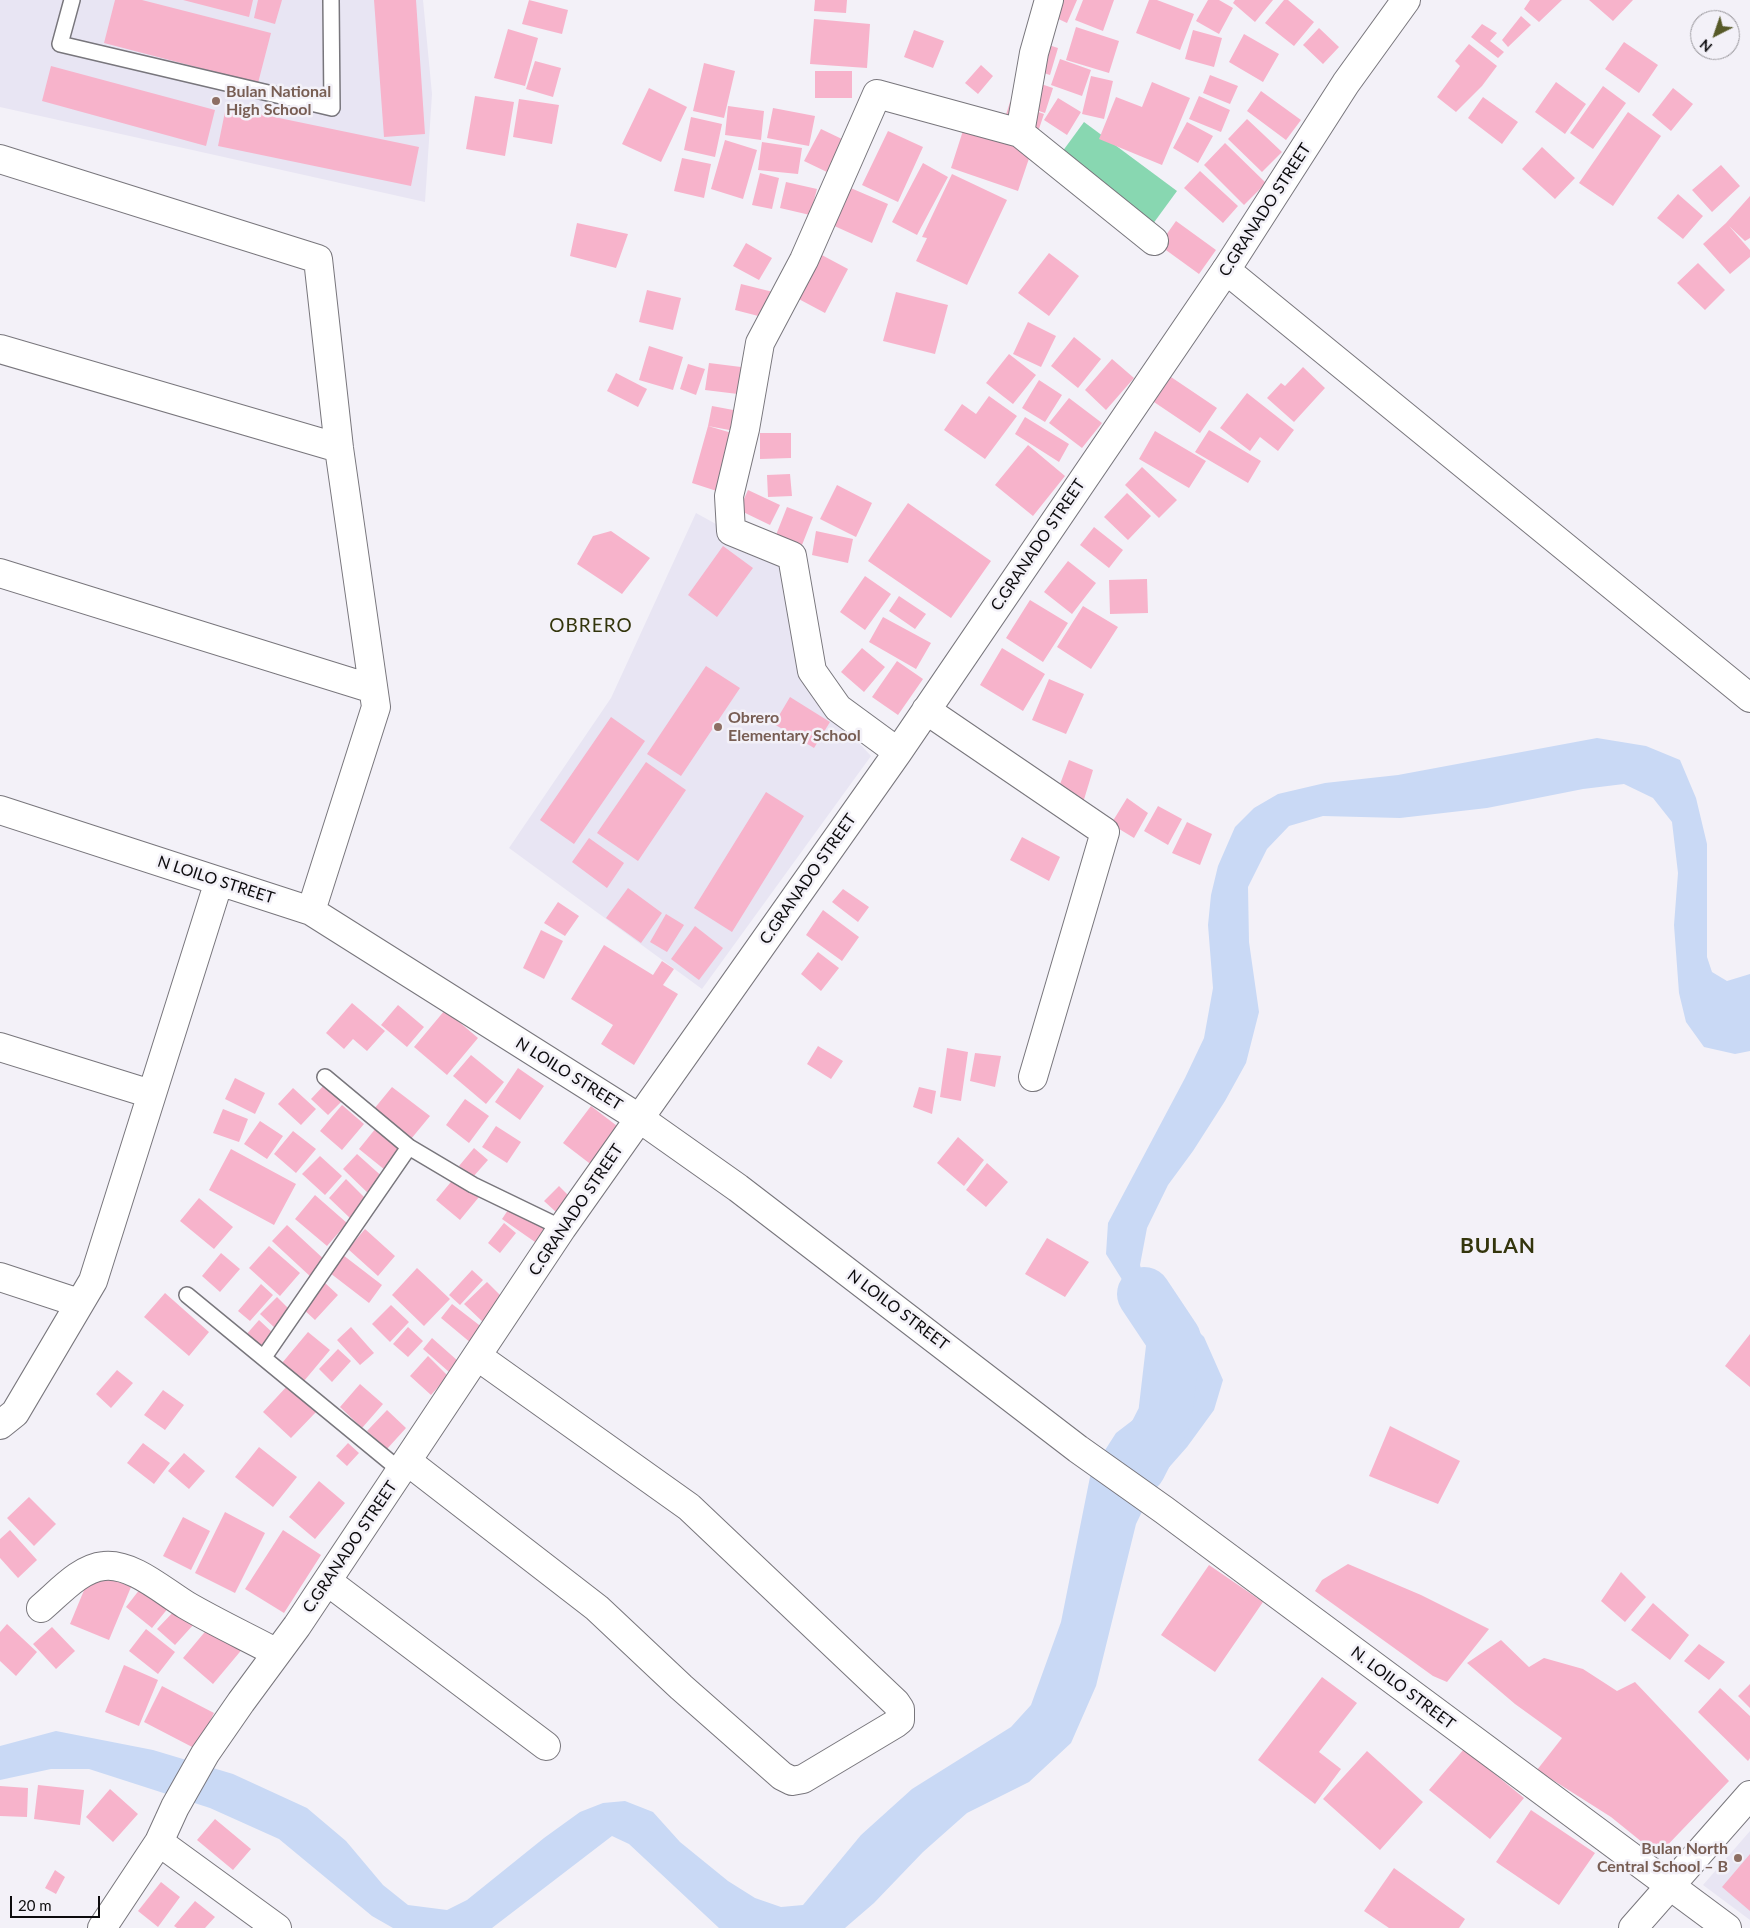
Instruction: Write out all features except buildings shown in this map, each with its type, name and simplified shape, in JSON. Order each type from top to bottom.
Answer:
[{"type":"street","points":[[1020,133],[1034,52],[1049,0]]},
{"type":"street","name":"C.GRANADO STREET","points":[[102,1928],[159,1842],[175,1807],[206,1754],[327,1581],[562,1228],[898,752],[1226,270],[1346,84],[1406,0]]},
{"type":"street","points":[[898,752],[838,708],[812,671],[792,556],[732,531],[729,496],[760,343],[804,260],[877,94],[1020,133],[1154,241]]},
{"type":"street","points":[[0,159],[318,259],[339,448],[376,708],[311,911]]},
{"type":"street","points":[[1226,270],[1750,698]]},
{"type":"street","points":[[0,349],[339,448]]},
{"type":"street","points":[[0,573],[373,689]]},
{"type":"street","points":[[926,710],[1104,832],[1033,1077]]},
{"type":"street","name":"N LOILO STREET","points":[[0,810],[311,911],[639,1118],[738,1188],[1078,1449]]},
{"type":"street","points":[[0,1425],[15,1413],[93,1281],[219,880]]},
{"type":"street","points":[[0,1047],[151,1094]]},
{"type":"street","points":[[0,1277],[79,1303]]},
{"type":"street","points":[[404,1466],[597,1608],[681,1687],[782,1776],[792,1781],[803,1779],[900,1720],[900,1709],[896,1703],[689,1507],[477,1356]]},
{"type":"street","name":"N. LOILO STREET","points":[[1078,1449],[1164,1510],[1727,1928]]},
{"type":"street","points":[[42,1608],[89,1570],[104,1566],[118,1567],[146,1578],[186,1605],[277,1653]]},
{"type":"street","points":[[327,1581],[546,1746]]},
{"type":"street","points":[[1633,1928],[1750,1795]]},
{"type":"street","points":[[159,1842],[277,1928]]},
{"type":"lane","points":[[68,1],[60,44],[332,108],[331,0]]},
{"type":"lane","points":[[325,1077],[409,1147],[473,1185],[562,1228]]},
{"type":"lane","points":[[264,1357],[409,1147]]},
{"type":"lane","points":[[187,1295],[404,1466]]},
{"type":"shaded area","name":"Bulan National High School","points":[[0,0],[423,0],[432,94],[425,202],[0,107]]},
{"type":"shaded area","name":"Obrero Elementary School","points":[[696,513],[781,560],[803,682],[871,756],[702,989],[509,848],[611,698]]},
{"type":"shaded area","name":"Bulan North Central School – B","points":[[1750,1831],[1750,1920],[1703,1885]]},
{"type":"green space","points":[[1084,122],[1177,191],[1147,232],[1054,163]]},
{"type":"water","points":[[1597,738],[1646,746],[1680,760],[1696,798],[1707,844],[1707,957],[1712,972],[1727,981],[1750,974],[1750,1051],[1735,1054],[1704,1047],[1686,1022],[1679,993],[1674,925],[1678,873],[1672,822],[1653,798],[1624,784],[1583,789],[1487,808],[1400,818],[1323,816],[1289,826],[1267,849],[1248,887],[1249,942],[1259,1012],[1246,1063],[1225,1101],[1193,1151],[1168,1185],[1147,1228],[1140,1265],[1145,1284],[1168,1301],[1204,1337],[1223,1380],[1214,1410],[1187,1447],[1157,1481],[1136,1524],[1096,1686],[1071,1743],[1029,1782],[967,1813],[923,1852],[874,1903],[845,1928],[719,1928],[629,1844],[612,1836],[492,1928],[393,1928],[372,1916],[279,1839],[210,1808],[89,1769],[51,1769],[0,1780],[0,1746],[56,1731],[153,1750],[233,1774],[307,1808],[346,1841],[383,1885],[408,1905],[447,1910],[467,1900],[544,1838],[580,1812],[603,1803],[625,1801],[653,1812],[680,1842],[728,1881],[755,1898],[781,1907],[803,1905],[861,1835],[912,1789],[1011,1727],[1031,1705],[1061,1622],[1091,1472],[1116,1433],[1146,1410],[1174,1395],[1183,1377],[1106,1254],[1108,1223],[1185,1078],[1204,1038],[1213,988],[1208,925],[1211,895],[1218,866],[1235,827],[1254,808],[1278,794],[1325,783],[1398,775]]},
{"type":"waterway","points":[[1139,1467],[1165,1416],[1174,1339],[1144,1294]]},
{"type":"place","name":"Bulan National High School","points":[[216,101]]},
{"type":"place","name":"Obrero Elementary School","points":[[718,727]]},
{"type":"place","name":"Bulan North Central School – B","points":[[1738,1858]]},
{"type":"district","name":"OBRERO","points":[[591,626]]},
{"type":"district","name":"BULAN","points":[[1498,1246]]}]
